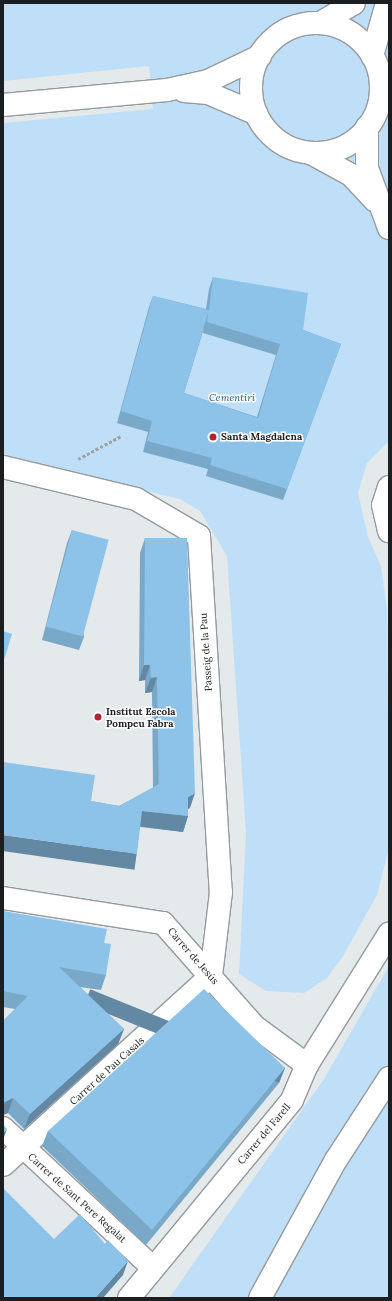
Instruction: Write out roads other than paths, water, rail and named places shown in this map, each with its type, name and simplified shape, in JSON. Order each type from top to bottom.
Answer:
[{"type":"street","points":[[3,105],[167,90],[208,81],[260,56],[285,31],[320,23],[354,3]]},
{"type":"street","points":[[372,56],[387,3]]},
{"type":"street","points":[[311,153],[348,144],[368,127],[384,97],[380,75],[372,56],[346,31],[320,23]]},
{"type":"street","points":[[257,114],[252,79],[260,56]]},
{"type":"street","points":[[167,90],[208,93],[257,114],[279,140],[311,153],[351,175],[378,203]]},
{"type":"street","points":[[368,127],[367,168],[378,203],[389,228]]},
{"type":"street","name":"Passeig de la Pau","points":[[3,467],[136,499],[199,536],[221,892],[211,976]]},
{"type":"street","points":[[389,487],[383,505],[389,531]]},
{"type":"street","name":"Carrer de Jesús","points":[[3,898],[163,923],[254,1026],[307,1065]]},
{"type":"street","name":"Carrer del Farell","points":[[129,1298],[152,1267],[292,1100],[307,1065],[389,934]]},
{"type":"street","name":"Carrer de Pau Casals","points":[[3,1165],[211,976]]},
{"type":"street","points":[[260,1298],[336,1160],[389,1078]]},
{"type":"street","name":"Carrer de Sant Pere Regalat","points":[[3,1128],[22,1148],[152,1267]]},
{"type":"place","name":"Santa Magdalena","points":[[213,437]]},
{"type":"place","name":"Institut Escola Pompeu Fabra","points":[[98,717]]},
{"type":"park label","name":"Cementiri","points":[[232,398]]}]
